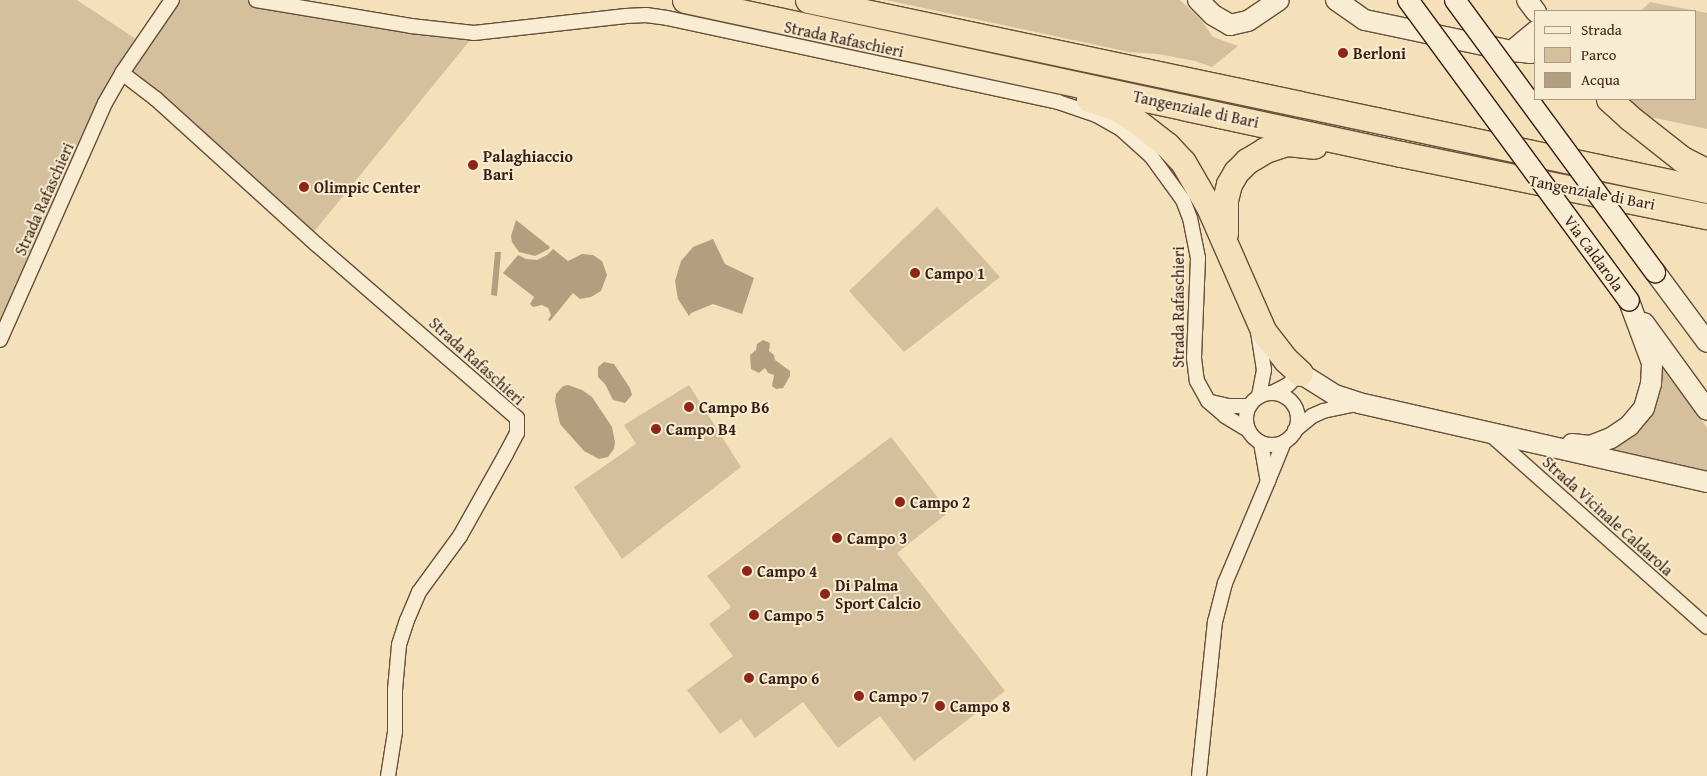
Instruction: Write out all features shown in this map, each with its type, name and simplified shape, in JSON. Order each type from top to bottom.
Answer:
[{"type":"highway","name":"Tangenziale di Bari","points":[[685,0],[992,64],[1402,154],[1707,216]]},
{"type":"highway","name":"Tangenziale di Bari","points":[[808,0],[1707,190]]},
{"type":"highway","points":[[873,0],[927,13],[998,40]]},
{"type":"highway","points":[[992,64],[1057,91],[1116,108],[1148,130],[1182,162],[1209,207],[1253,310],[1275,346],[1300,373]]},
{"type":"highway","points":[[1610,100],[1682,159],[1707,172]]},
{"type":"highway","points":[[1227,247],[1223,224],[1225,200],[1230,184],[1236,172],[1247,161],[1265,150],[1287,143],[1380,159],[1402,154]]},
{"type":"street","name":"Strada Rafaschieri","points":[[0,340],[105,102],[122,72],[172,0]]},
{"type":"street","name":"Strada Rafaschieri","points":[[256,0],[412,26],[474,33],[646,15],[1058,102],[1096,115],[1121,129],[1151,156],[1183,200],[1193,228],[1198,258],[1196,374],[1198,388],[1208,401]]},
{"type":"street","points":[[1198,0],[1213,15],[1230,25],[1248,21],[1279,0]]},
{"type":"street","points":[[1336,0],[1365,20],[1512,51],[1530,53],[1534,51]]},
{"type":"street","name":"Via Caldarola","points":[[1408,0],[1707,410]]},
{"type":"street","points":[[1455,0],[1707,342]]},
{"type":"street","points":[[1512,51],[1534,34]]},
{"type":"street","name":"Strada Rafaschieri","points":[[122,72],[156,99],[309,238],[517,418],[517,433],[506,454],[460,536],[419,592],[406,620],[399,645],[395,690],[395,732],[388,776]]},
{"type":"street","points":[[1532,441],[1590,446],[1611,438],[1629,426],[1644,408],[1651,384],[1652,363],[1629,301]]},
{"type":"street","points":[[1248,430],[1246,422],[1260,398],[1264,370],[1253,310]]},
{"type":"street","points":[[1260,398],[1288,385],[1300,373]]},
{"type":"street","points":[[1300,373],[1335,395],[1359,403],[1707,482]]},
{"type":"street","points":[[1293,404],[1300,373]]},
{"type":"street","points":[[1208,401],[1229,406],[1280,394],[1293,404],[1298,417],[1295,430]]},
{"type":"street","points":[[1208,401],[1224,416],[1248,430],[1261,443],[1269,445],[1284,442]]},
{"type":"street","points":[[1199,776],[1215,622],[1225,584],[1284,442],[1312,416],[1341,405],[1359,403]]},
{"type":"street","name":"Strada Vicinale Caldarola","points":[[1486,431],[1707,627]]},
{"type":"street","points":[[1261,443],[1268,481]]},
{"type":"green space","name":"Olimpic Center","points":[[0,0],[77,0],[145,45],[172,0],[256,0],[471,39],[313,233],[120,65],[112,74],[0,329]]},
{"type":"green space","points":[[886,0],[1180,0],[1201,20],[1213,37],[1238,46],[1212,67],[1195,61],[1158,54],[1129,52]]},
{"type":"green space","points":[[1650,2],[1691,10],[1642,10]]},
{"type":"green space","points":[[1697,11],[1707,13],[1707,129],[1641,115],[1623,100],[1697,100]]},
{"type":"green space","name":"Campo 1","points":[[937,207],[1000,277],[904,352],[849,291]]},
{"type":"green space","points":[[1664,367],[1707,428],[1707,476],[1605,450],[1623,443],[1638,428],[1660,368]]},
{"type":"green space","points":[[689,385],[741,467],[622,559],[574,487],[636,444],[624,425]]},
{"type":"green space","name":"Di Palma Sport Calcio","points":[[891,437],[949,512],[897,553],[1005,691],[914,761],[880,716],[838,748],[803,702],[755,738],[741,719],[720,734],[687,690],[733,656],[709,624],[731,607],[707,576]]},
{"type":"water","points":[[516,220],[550,247],[549,249],[535,256],[519,252],[512,242],[511,236]]},
{"type":"water","points":[[713,239],[725,264],[754,278],[742,314],[713,304],[691,313],[689,316],[678,299],[675,281],[681,261],[693,247]]},
{"type":"water","points":[[553,249],[568,261],[582,254],[593,255],[602,261],[607,275],[601,291],[591,297],[580,299],[573,293],[550,321],[548,320],[551,315],[548,308],[542,305],[533,307],[530,304],[534,297],[503,273],[518,255],[526,259],[537,260],[547,255]]},
{"type":"water","points":[[495,252],[501,252],[497,296],[491,295]]},
{"type":"water","points":[[763,340],[770,343],[769,351],[774,355],[775,360],[790,371],[790,376],[783,388],[776,389],[772,386],[774,375],[768,373],[765,368],[759,373],[751,369],[750,355],[756,350],[757,344]]},
{"type":"water","points":[[604,362],[614,364],[630,388],[632,395],[625,403],[613,400],[605,384],[598,377],[598,367]]},
{"type":"water","points":[[568,385],[582,390],[592,397],[612,427],[615,442],[614,449],[608,457],[599,459],[584,451],[560,424],[555,401],[556,394],[563,386]]},
{"type":"place","name":"Berloni","points":[[1343,53]]},
{"type":"place","name":"Palaghiaccio Bari","points":[[473,165]]},
{"type":"place","name":"Olimpic Center","points":[[304,187]]},
{"type":"place","name":"Campo 1","points":[[915,273]]},
{"type":"place","name":"Campo B6","points":[[689,407]]},
{"type":"place","name":"Campo B4","points":[[656,429]]},
{"type":"place","name":"Campo 2","points":[[900,502]]},
{"type":"place","name":"Campo 3","points":[[837,538]]},
{"type":"place","name":"Campo 4","points":[[747,571]]},
{"type":"place","name":"Di Palma Sport Calcio","points":[[825,594]]},
{"type":"place","name":"Campo 5","points":[[754,615]]},
{"type":"place","name":"Campo 6","points":[[749,678]]},
{"type":"place","name":"Campo 7","points":[[859,696]]},
{"type":"place","name":"Campo 8","points":[[940,706]]}]
